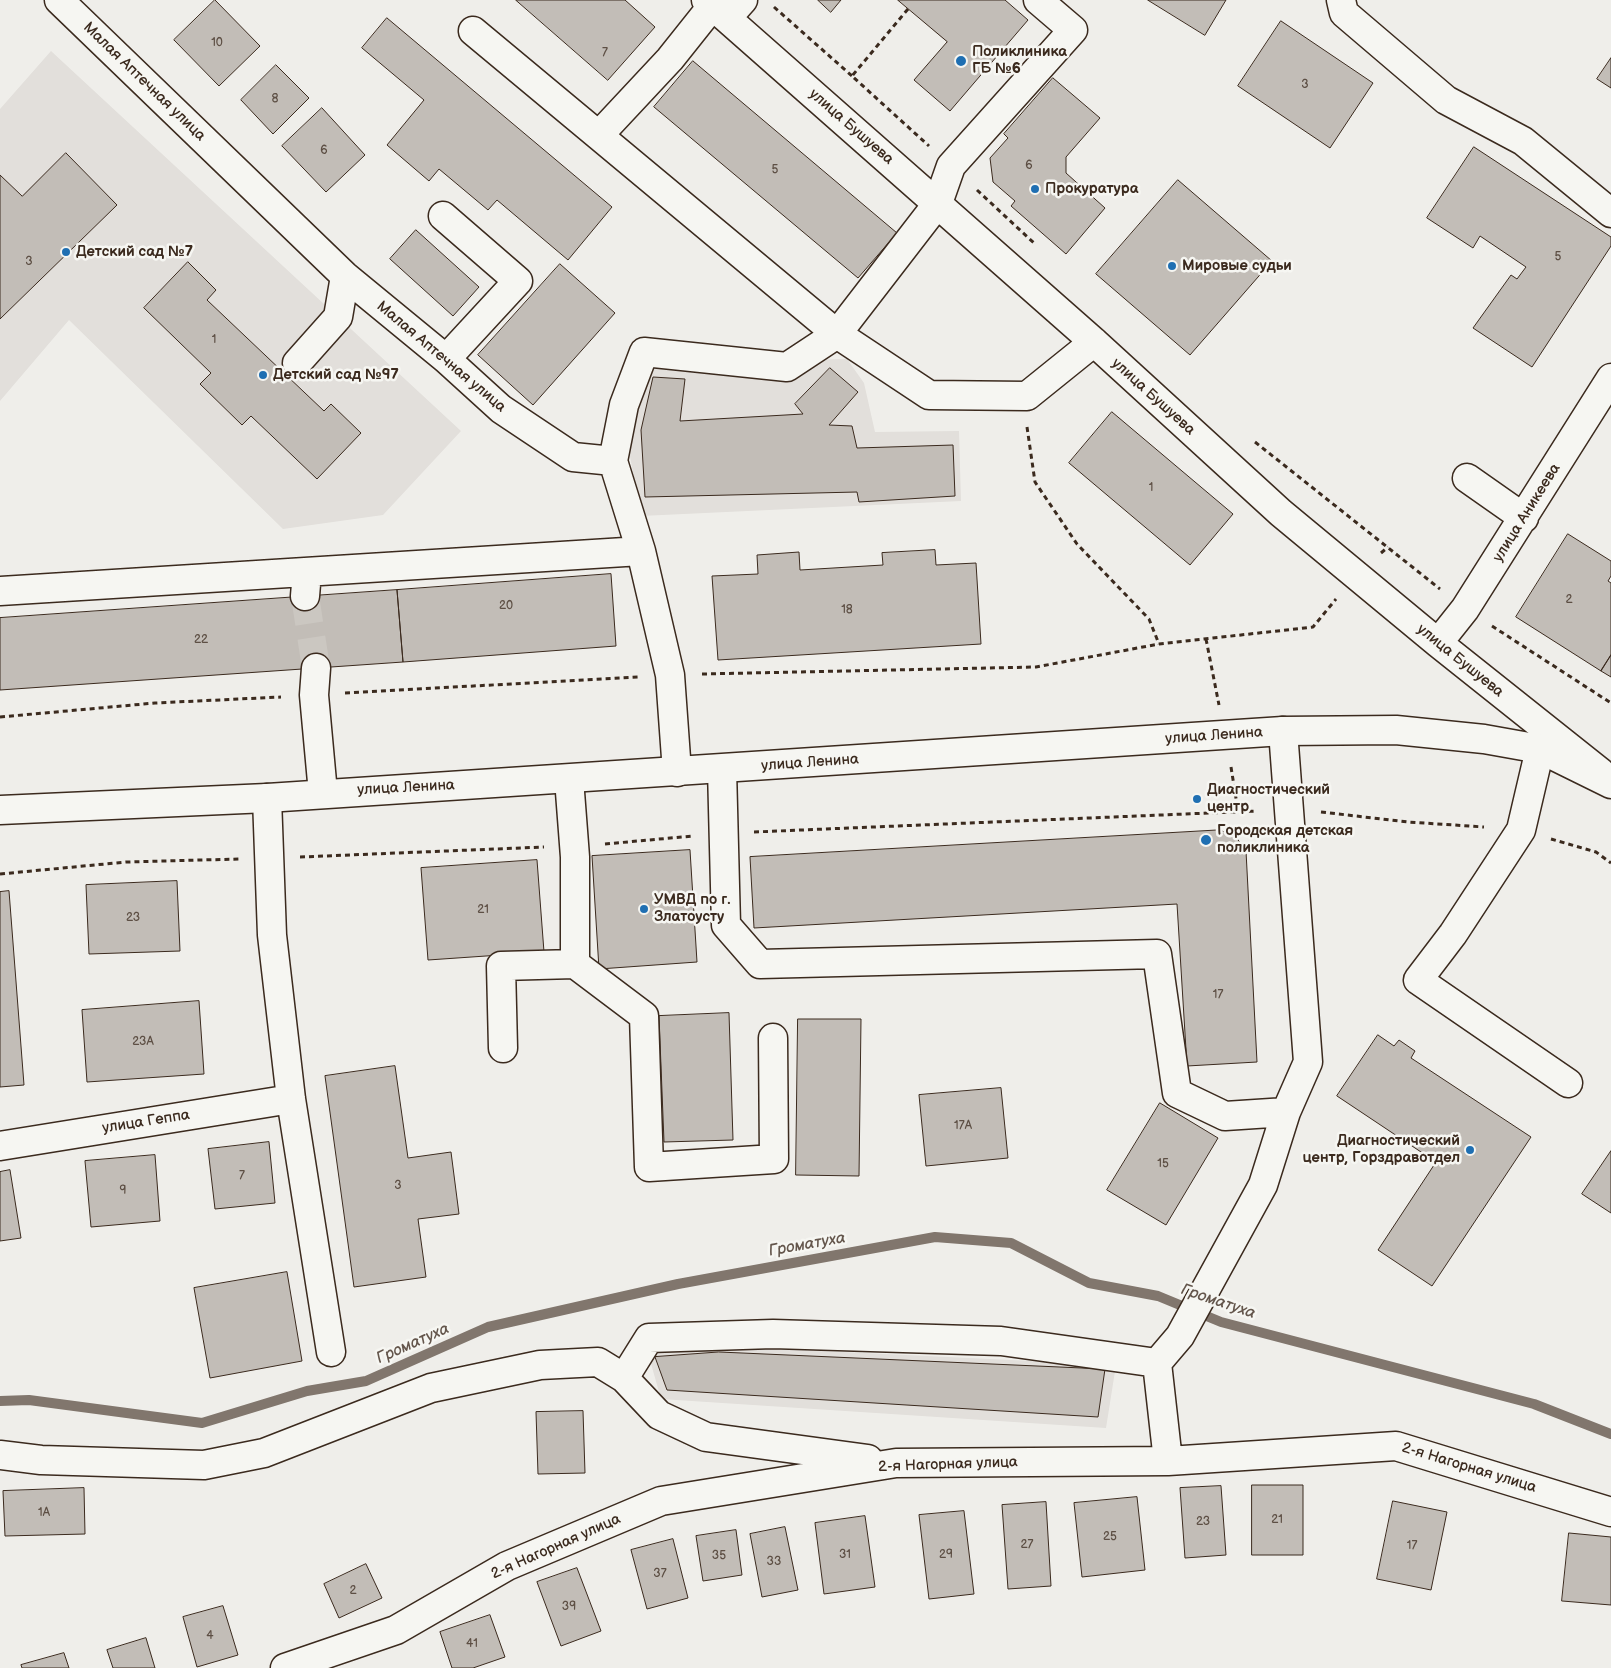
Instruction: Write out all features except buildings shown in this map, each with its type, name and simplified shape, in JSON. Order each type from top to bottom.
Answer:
[{"type":"street","name":"Малая Аптечная улица","points":[[59,0],[345,276],[446,359],[501,410],[573,457],[613,461]]},
{"type":"street","points":[[677,772],[670,675],[641,551],[613,461],[624,405],[644,352],[787,367],[838,334],[938,204],[951,166],[1073,30],[1038,0]]},
{"type":"street","points":[[1341,0],[1344,13],[1446,100],[1522,141],[1611,213]]},
{"type":"street","points":[[599,135],[722,6]]},
{"type":"street","name":"улица Бушуева","points":[[722,6],[938,204],[1094,342],[1281,513],[1438,643],[1611,780]]},
{"type":"street","points":[[473,31],[838,334],[929,395],[1026,396],[1094,342]]},
{"type":"street","points":[[443,216],[518,281],[446,359]]},
{"type":"street","points":[[296,363],[338,317],[345,276]]},
{"type":"street","name":"улица Аникеева","points":[[1438,643],[1466,609],[1611,378]]},
{"type":"street","points":[[1467,478],[1524,518]]},
{"type":"street","points":[[0,591],[306,584],[641,551]]},
{"type":"street","points":[[316,668],[314,695],[323,793]]},
{"type":"street","name":"улица Ленина","points":[[0,810],[267,798],[1283,731],[1396,730],[1484,739],[1540,749],[1611,784]]},
{"type":"street","points":[[1168,1461],[1157,1363],[1180,1336],[1263,1185],[1286,1112],[1308,1062],[1283,731]]},
{"type":"street","points":[[1540,749],[1521,830],[1453,934],[1418,980],[1568,1083]]},
{"type":"street","points":[[722,769],[726,926],[760,964],[1157,954],[1177,1093],[1225,1116],[1286,1112]]},
{"type":"street","points":[[568,778],[574,846],[575,964]]},
{"type":"street","points":[[267,798],[272,935],[291,1099],[331,1352]]},
{"type":"street","points":[[503,1048],[501,966],[575,964],[644,1016],[649,1167],[774,1159],[773,1038]]},
{"type":"street","name":"улица Геппа","points":[[0,1146],[291,1099]]},
{"type":"street","points":[[624,1378],[649,1338],[774,1334],[1001,1341],[1157,1363]]},
{"type":"street","points":[[0,1456],[41,1460],[204,1465],[264,1453],[431,1388],[540,1365],[598,1362],[624,1378],[659,1414],[706,1437],[896,1463]]},
{"type":"street","name":"2-я Нагорная улица","points":[[285,1668],[396,1630],[507,1566],[661,1501],[896,1463],[1168,1461],[1396,1446],[1611,1512]]},
{"type":"path","points":[[774,6],[1039,247]]},
{"type":"path","points":[[852,76],[908,9]]},
{"type":"path","points":[[1026,396],[1028,436],[1036,482],[1077,544],[1149,619],[1159,644]]},
{"type":"path","points":[[1251,440],[1466,609],[1611,703]]},
{"type":"path","points":[[0,717],[155,703],[670,675],[1036,668],[1159,644],[1313,627],[1355,575],[1388,547]]},
{"type":"path","points":[[0,874],[126,862],[574,846],[724,834],[1290,809],[1408,822],[1521,830],[1596,852],[1611,863]]},
{"type":"shaded area","name":"Детский сад №97","points":[[51,51],[461,431],[383,515],[283,529],[69,320],[0,401],[0,109]]},
{"type":"shaded area","points":[[847,359],[864,383],[875,432],[959,431],[961,501],[641,516],[629,451],[648,363]]},
{"type":"shaded area","points":[[717,1346],[1116,1365],[1106,1428],[661,1399],[648,1353]]},
{"type":"waterway","name":"Громатуха","points":[[0,1401],[29,1400],[202,1423],[307,1391],[366,1381],[488,1327],[678,1284],[935,1237],[1011,1243],[1089,1283],[1158,1296],[1221,1322],[1534,1404],[1611,1434]]},
{"type":"tunnel","points":[[305,596],[316,668]]},
{"type":"place","name":"Поликлиника ГБ №6","points":[[961,61]]},
{"type":"place","name":"Прокуратура","points":[[1035,189]]},
{"type":"place","name":"Детский сад №7","points":[[66,252]]},
{"type":"place","name":"Мировые судьи","points":[[1172,266]]},
{"type":"place","name":"Детский сад №97","points":[[263,375]]},
{"type":"place","name":"Диагностический центр","points":[[1197,799]]},
{"type":"place","name":"Городская детская поликлиника","points":[[1206,840]]},
{"type":"place","name":"УМВД по г. Златоусту","points":[[644,909]]},
{"type":"place","name":"Диагностический центр, Горздравотдел","points":[[1470,1150]]}]
